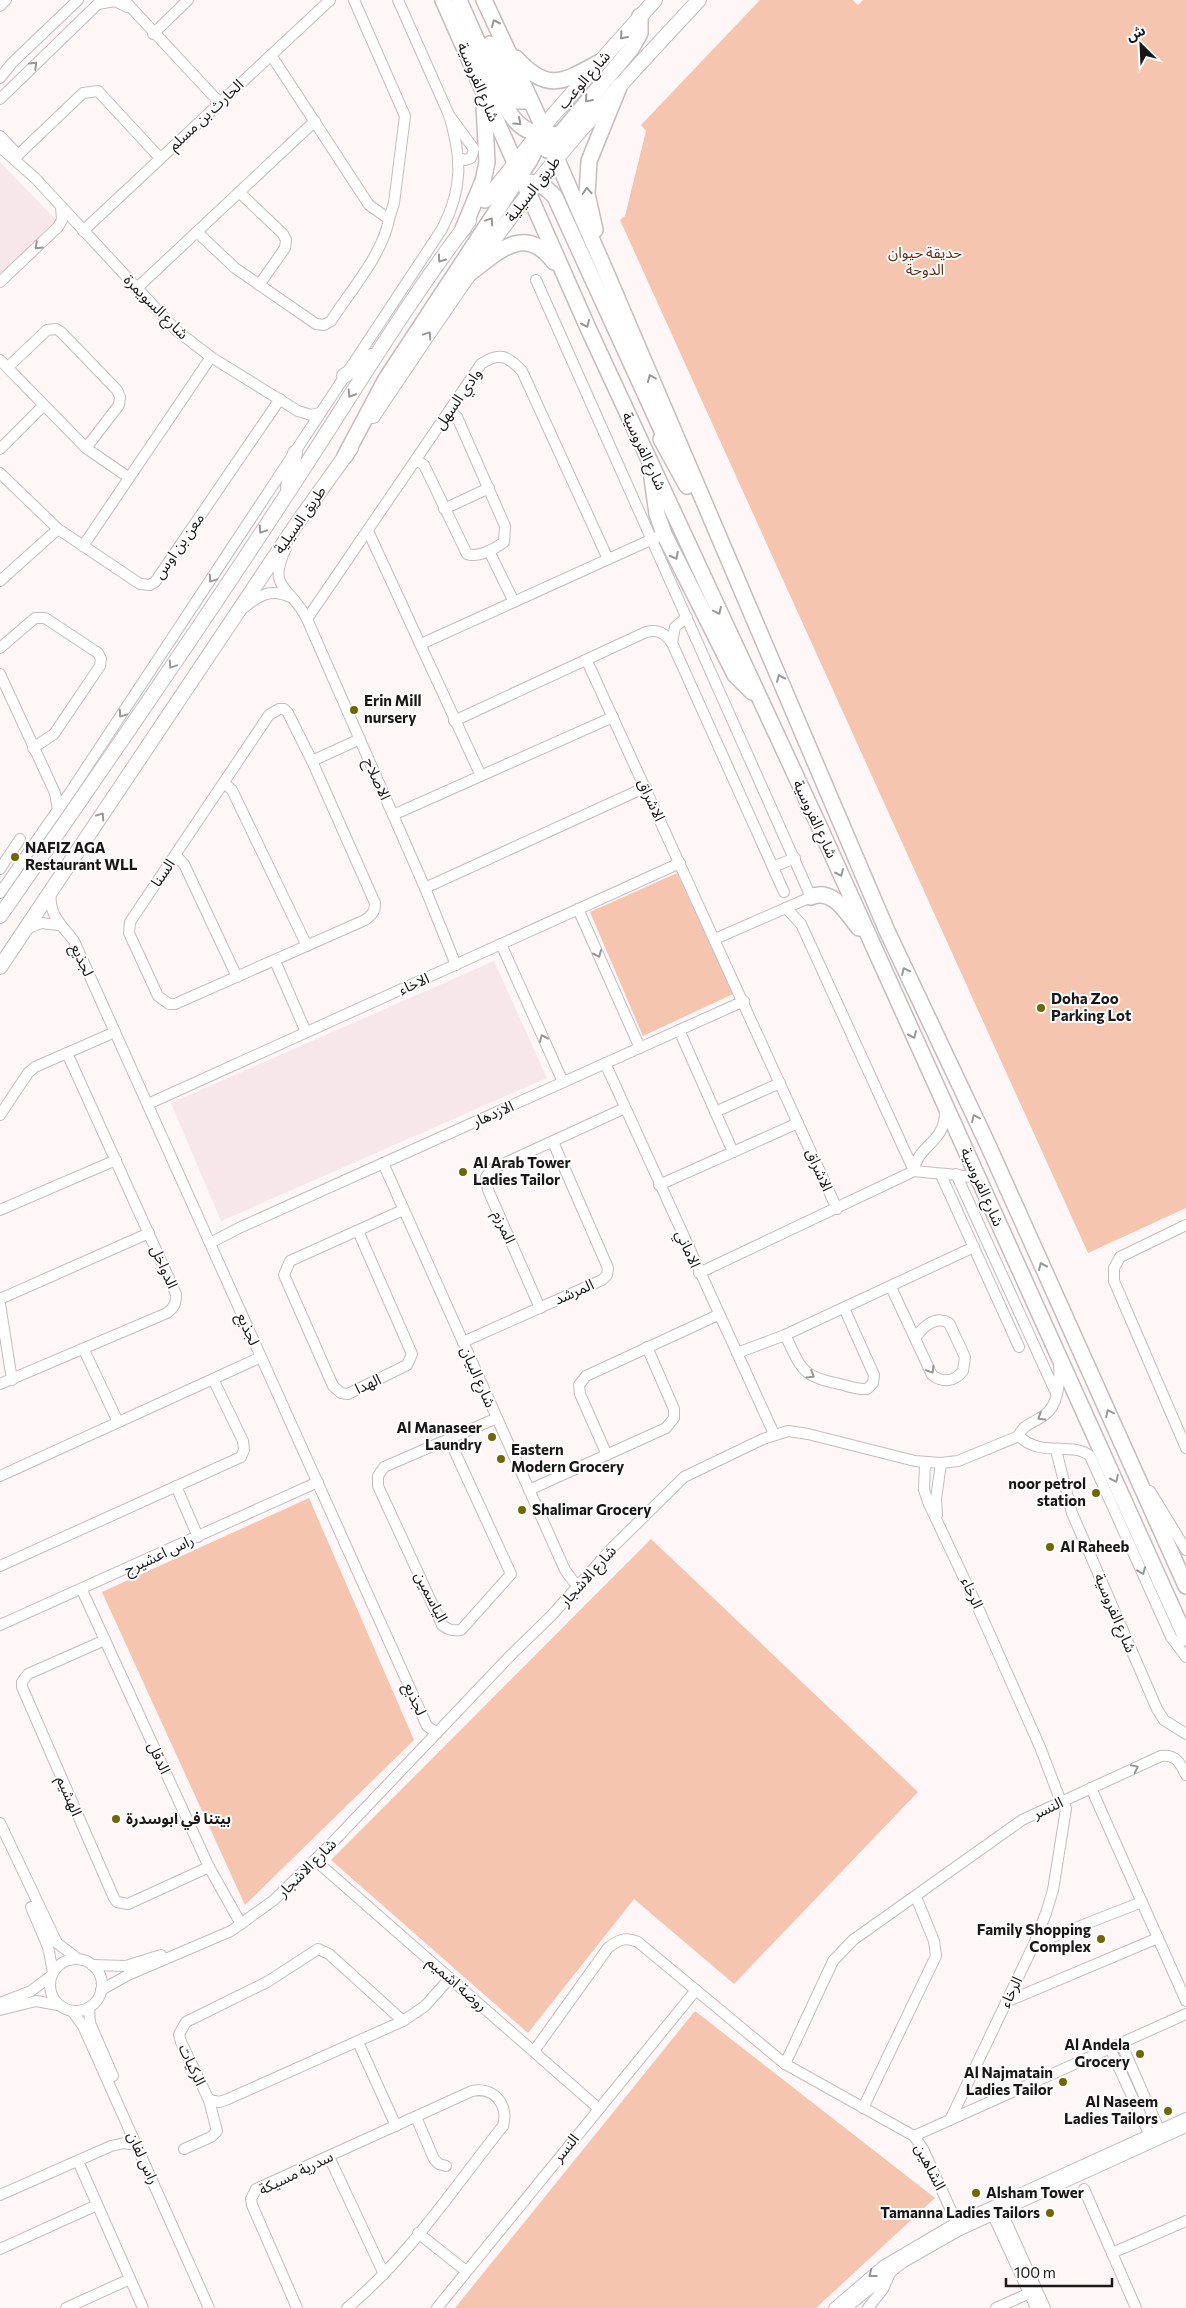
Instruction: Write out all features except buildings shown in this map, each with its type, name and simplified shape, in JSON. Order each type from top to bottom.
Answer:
[{"type":"highway","name":"شارع الفروسية","points":[[443,0],[482,91],[524,180],[566,279],[870,940],[1186,1638]]},
{"type":"highway","points":[[459,0],[509,111],[520,124],[546,135],[588,121]]},
{"type":"highway","points":[[469,0],[517,101],[526,101],[526,91]]},
{"type":"highway","name":"شارع الفروسية","points":[[484,0],[606,272],[886,931],[988,1145],[1186,1586]]},
{"type":"highway","points":[[345,456],[386,379],[538,162],[546,135],[631,49],[640,33],[640,16]]},
{"type":"highway","points":[[505,47],[529,73],[547,80],[566,79],[600,62]]},
{"type":"highway","points":[[606,272],[588,200],[587,175],[593,148],[619,87]]},
{"type":"highway","points":[[463,229],[483,181],[487,162],[487,140],[482,91]]},
{"type":"highway","points":[[485,200],[524,180]]},
{"type":"highway","points":[[524,180],[551,193],[560,206],[706,527],[750,610]]},
{"type":"highway","points":[[542,225],[545,216],[551,215],[554,218],[628,380],[688,486]]},
{"type":"highway","points":[[470,273],[507,246],[524,242],[536,245],[545,251],[566,279]]},
{"type":"highway","points":[[649,460],[657,514],[658,536],[735,675],[742,684],[757,695]]},
{"type":"highway","points":[[814,896],[828,895],[840,905],[870,940]]},
{"type":"main road","name":"شارع الوعب","points":[[524,180],[546,135],[600,62],[656,0]]},
{"type":"main road","name":"شارع الوعب","points":[[619,87],[699,0]]},
{"type":"main road","name":"طريق السيلية","points":[[0,916],[286,495],[379,351],[463,229],[485,200],[524,180],[556,159],[619,87]]},
{"type":"main road","name":"طريق السيلية","points":[[0,967],[300,519],[470,273],[524,180]]},
{"type":"main road","points":[[344,376],[379,351]]},
{"type":"main road","points":[[286,495],[295,453]]},
{"type":"street","points":[[0,6],[6,0]]},
{"type":"street","points":[[0,78],[12,63],[78,0]]},
{"type":"street","points":[[154,34],[188,0]]},
{"type":"street","name":"الحارث بن مسلم","points":[[83,231],[330,0]]},
{"type":"street","points":[[197,232],[234,268],[316,324],[324,325],[331,321],[381,245],[394,203],[405,116],[354,0]]},
{"type":"street","points":[[398,0],[450,114],[474,149],[472,158],[465,160],[458,158]]},
{"type":"street","points":[[0,99],[100,2],[115,1],[126,4],[219,102]]},
{"type":"street","points":[[271,55],[369,205],[389,220]]},
{"type":"street","points":[[18,155],[83,93],[92,90],[98,91],[160,158]]},
{"type":"street","points":[[2,885],[71,791],[442,230],[456,193],[460,170],[450,114]]},
{"type":"street","points":[[137,288],[315,121]]},
{"type":"street","name":"شارع السويمرة","points":[[0,136],[61,207],[176,330],[211,357],[298,411],[305,419],[309,430]]},
{"type":"street","name":"شارع السويمرة","points":[[0,146],[35,178]]},
{"type":"street","points":[[239,192],[283,234],[286,240],[284,248],[259,285]]},
{"type":"street","points":[[0,282],[58,227],[62,220],[61,207]]},
{"type":"street","points":[[536,280],[658,536],[686,617],[814,896],[715,939]]},
{"type":"street","points":[[86,448],[119,405],[120,397],[117,390],[61,332],[56,329],[47,330],[4,363],[43,406],[86,448],[128,477]]},
{"type":"street","name":"وادي السهل","points":[[307,619],[481,364],[492,357],[501,356],[512,360],[522,371],[608,559]]},
{"type":"street","points":[[83,546],[211,357]]},
{"type":"street","name":"معن بن اوس","points":[[0,473],[58,529],[140,584],[150,585],[155,582],[280,399]]},
{"type":"street","points":[[0,448],[43,406]]},
{"type":"street","name":"شارع السويمرة","points":[[298,411],[311,415],[320,413]]},
{"type":"street","points":[[416,460],[424,465],[467,554],[476,555],[489,551],[504,542],[506,531],[488,488],[457,417],[449,411]]},
{"type":"street","points":[[444,509],[488,488]]},
{"type":"street","name":"الاصلاح","points":[[300,519],[279,564],[277,576],[281,585],[300,606],[307,619],[425,888],[456,964]]},
{"type":"street","points":[[0,581],[58,529]]},
{"type":"street","points":[[368,531],[481,776]]},
{"type":"street","points":[[421,644],[658,536]]},
{"type":"street","points":[[489,551],[514,602]]},
{"type":"street","points":[[236,614],[262,595],[276,592],[291,597]]},
{"type":"street","points":[[0,648],[40,616],[46,618],[98,653],[101,659],[100,666],[54,734],[33,748]]},
{"type":"street","points":[[672,643],[675,627],[686,617]]},
{"type":"street","points":[[454,721],[652,630],[664,633],[672,643],[784,892]]},
{"type":"street","name":"الاشراق","points":[[588,660],[837,1209]]},
{"type":"street","points":[[0,674],[52,787],[58,810]]},
{"type":"street","name":"السنا","points":[[279,709],[284,709],[288,713],[312,761],[375,903],[372,916],[275,961],[175,1004],[169,1004],[158,996],[128,927],[269,715],[279,709]]},
{"type":"street","points":[[393,815],[613,717]]},
{"type":"street","points":[[312,761],[360,739]]},
{"type":"street","points":[[224,783],[232,790],[307,946]]},
{"type":"street","points":[[52,787],[71,791]]},
{"type":"street","points":[[425,888],[646,787]]},
{"type":"street","points":[[0,869],[20,839]]},
{"type":"street","points":[[175,855],[184,864],[237,977]]},
{"type":"street","points":[[773,867],[795,858]]},
{"type":"street","name":"الاخاء","points":[[148,1104],[680,863]]},
{"type":"street","name":"لجذيع","points":[[51,891],[51,909],[59,925],[74,941],[427,1726],[438,1733]]},
{"type":"street","points":[[786,908],[801,924],[914,1171]]},
{"type":"street","points":[[578,910],[640,1048]]},
{"type":"street","points":[[26,930],[42,923],[59,925]]},
{"type":"street","points":[[501,944],[563,1082]]},
{"type":"street","points":[[275,961],[306,1032]]},
{"type":"street","name":"الازدهار","points":[[209,1241],[744,1001]]},
{"type":"street","points":[[679,1030],[733,1152]]},
{"type":"street","points":[[0,1115],[28,1073],[36,1067],[115,1032]]},
{"type":"street","name":"الدواخل","points":[[0,1384],[84,1350],[167,1313],[174,1308],[176,1294],[67,1053]]},
{"type":"street","name":"الاماني","points":[[605,1063],[718,1315],[774,1434]]},
{"type":"street","points":[[715,1112],[780,1083]]},
{"type":"street","points":[[914,1171],[916,1159],[942,1132],[945,1122],[944,1105]]},
{"type":"street","name":"المرزم","points":[[540,1308],[488,1190],[486,1178],[492,1169],[625,1108]]},
{"type":"street","points":[[659,1185],[798,1123]]},
{"type":"street","name":"المرشد","points":[[463,1342],[602,1280],[607,1275],[608,1268],[553,1142]]},
{"type":"street","points":[[0,1210],[116,1160]]},
{"type":"street","name":"شارع البيان","points":[[383,1163],[402,1210],[565,1570],[573,1581],[580,1585]]},
{"type":"street","points":[[699,1273],[914,1171],[941,1175],[956,1174],[978,1179]]},
{"type":"street","points":[[956,1174],[1056,1392]]},
{"type":"street","points":[[941,1175],[1019,1347]]},
{"type":"street","name":"الهدا","points":[[358,1231],[412,1354],[412,1359],[408,1365],[348,1394],[341,1393],[334,1386],[284,1275],[290,1261],[402,1210]]},
{"type":"street","points":[[1186,1224],[1120,1257],[1114,1268],[1114,1281],[1186,1448]]},
{"type":"street","points":[[0,1299],[149,1234]]},
{"type":"street","points":[[737,1353],[785,1335],[892,1287],[974,1247]]},
{"type":"street","points":[[892,1287],[930,1371],[936,1378],[951,1380],[963,1371],[965,1357],[953,1326],[945,1320],[935,1321],[924,1326],[910,1326]]},
{"type":"street","points":[[0,1304],[12,1380]]},
{"type":"street","points":[[785,1335],[798,1362],[810,1376],[836,1384],[867,1389],[873,1383],[874,1376],[844,1308]]},
{"type":"street","points":[[607,1455],[580,1394],[579,1385],[586,1376],[718,1315]]},
{"type":"street","points":[[915,1338],[924,1326]]},
{"type":"street","points":[[529,1490],[666,1428],[674,1418],[674,1409],[647,1347]]},
{"type":"street","points":[[84,1350],[118,1422]]},
{"type":"street","points":[[0,1476],[261,1357]]},
{"type":"street","name":"شارع الاشجار","points":[[101,1990],[128,1975],[226,1934],[274,1900],[438,1733],[676,1483],[709,1464],[774,1434],[788,1431],[808,1434],[925,1463],[958,1461],[1019,1436],[1023,1429],[1049,1412],[1060,1375],[1059,1358]]},
{"type":"street","points":[[0,1566],[241,1457],[244,1450],[243,1441],[213,1379]]},
{"type":"street","name":"الياسمين","points":[[449,1439],[512,1574],[461,1630],[456,1631],[450,1631],[442,1625],[378,1486],[378,1476],[384,1467],[497,1418]]},
{"type":"street","points":[[1019,1436],[1036,1446],[1056,1450],[1083,1451],[1088,1454],[1094,1462],[1171,1637],[1186,1657]]},
{"type":"street","name":"شارع الفروسية","points":[[1056,1450],[1072,1513],[1156,1709],[1164,1720],[1186,1734]]},
{"type":"street","name":"شارع الفروسية","points":[[1130,1458],[1186,1550]]},
{"type":"street","name":"الرخاء","points":[[925,1463],[924,1490],[931,1511],[940,1523],[1066,1809],[1053,1890],[1034,1944],[950,2120]]},
{"type":"street","name":"الرخاء","points":[[940,1523],[936,1499],[941,1463]]},
{"type":"street","name":"راس اعشيرج","points":[[0,1625],[82,1590],[318,1482]]},
{"type":"street","points":[[176,1486],[198,1537]]},
{"type":"street","name":"الدقل","points":[[82,1590],[209,1867],[241,1924]]},
{"type":"street","name":"الهشيم","points":[[105,1640],[28,1674],[22,1682],[22,1687],[114,1898],[117,1902],[128,1904],[209,1867]]},
{"type":"street","name":"النسر","points":[[785,2064],[826,1974],[842,1950],[1022,1820],[1157,1758],[1173,1757],[1178,1760],[1186,1775]]},
{"type":"street","points":[[1091,1788],[1186,2001]]},
{"type":"street","points":[[0,1823],[53,1936],[63,1950],[92,1965],[99,1974],[101,1990],[98,1998],[89,2008],[72,2011],[58,2005],[36,2001],[0,2010]]},
{"type":"street","points":[[0,1838],[45,1939],[52,1974],[50,1992],[58,2005]]},
{"type":"street","name":"روضة اشميم","points":[[315,1860],[598,2108]]},
{"type":"street","points":[[863,2108],[936,1956],[934,1941],[916,1897]]},
{"type":"street","points":[[1034,1944],[1142,1902]]},
{"type":"street","name":"شارع الاشجار","points":[[92,1965],[126,1966],[163,1955],[241,1924]]},
{"type":"street","points":[[534,2051],[608,1948],[622,1938],[638,1942],[785,2064],[914,2136]]},
{"type":"street","points":[[1006,2002],[1158,1938]]},
{"type":"street","name":"الركيات","points":[[403,2021],[330,1954],[318,1949],[312,1951],[266,1982],[186,2022],[181,2028],[181,2042],[209,2100],[220,2102],[403,2021],[426,2006],[450,1978]]},
{"type":"street","points":[[0,2003],[31,1991],[66,1961],[78,1959]]},
{"type":"street","name":"النسر","points":[[436,2308],[696,1990]]},
{"type":"street","name":"راس لفان","points":[[89,2008],[90,2023],[216,2308]]},
{"type":"street","name":"راس لفان","points":[[72,2011],[83,2026],[209,2308]]},
{"type":"street","name":"الشاهين","points":[[958,2226],[923,2149],[914,2136],[1186,2014]]},
{"type":"street","points":[[358,2042],[396,2126]]},
{"type":"street","points":[[1121,2043],[1156,2136]]},
{"type":"street","points":[[1110,2048],[1156,2136]]},
{"type":"street","name":"سدرية مسيكة","points":[[297,2308],[251,2199],[256,2189],[479,2090],[486,2091],[497,2098],[502,2104],[506,2116],[503,2126],[384,2274],[347,2308]]},
{"type":"street","points":[[184,2150],[216,2134],[209,2100]]},
{"type":"street","points":[[416,2117],[434,2158],[439,2164],[446,2166]]},
{"type":"street","points":[[834,2308],[889,2267],[958,2226],[1156,2136],[1186,2118]]},
{"type":"street","points":[[111,2146],[122,2136],[127,2124]]},
{"type":"street","points":[[1156,2136],[1186,2127]]},
{"type":"street","points":[[0,2195],[111,2146],[124,2143],[136,2145]]},
{"type":"street","points":[[329,2157],[384,2274]]},
{"type":"street","points":[[78,2161],[144,2308]]},
{"type":"street","points":[[1084,2190],[1136,2308]]},
{"type":"street","points":[[0,2249],[97,2205]]},
{"type":"street","points":[[996,2209],[1033,2291],[1045,2308]]},
{"type":"street","points":[[1112,2253],[1186,2221]]},
{"type":"street","points":[[418,2233],[466,2272]]},
{"type":"street","points":[[846,2308],[889,2267]]},
{"type":"street","points":[[868,2308],[883,2289],[889,2267]]},
{"type":"street","points":[[66,2308],[130,2279]]},
{"type":"street","points":[[996,2308],[1033,2291]]},
{"type":"street","points":[[1033,2291],[1036,2308]]},
{"type":"shaded area","points":[[0,162],[58,222],[0,284]]},
{"type":"shaded area","points":[[494,961],[547,1078],[221,1221],[171,1103]]},
{"type":"green space","name":"حديقة حيوان الدوحة","points":[[760,0],[853,0],[858,5],[863,0],[1186,0],[1186,1208],[1088,1253],[620,220],[625,216],[646,131],[641,125]]},
{"type":"green space","points":[[677,873],[733,994],[643,1036],[590,912]]},
{"type":"green space","points":[[309,1498],[414,1740],[245,1905],[102,1592]]},
{"type":"green space","points":[[651,1539],[918,1792],[734,1984],[634,1899],[528,2033],[331,1860]]},
{"type":"green space","points":[[695,2011],[935,2198],[816,2308],[455,2308]]},
{"type":"place","name":"Erin Mill nursery","points":[[354,710]]},
{"type":"place","name":"NAFIZ AGA Restaurant WLL","points":[[15,857]]},
{"type":"place","name":"Doha Zoo Parking Lot","points":[[1041,1008]]},
{"type":"place","name":"Al Arab Tower Ladies Tailor","points":[[463,1172]]},
{"type":"place","name":"Al Manaseer Laundry","points":[[492,1437]]},
{"type":"place","name":"Eastern Modern Grocery","points":[[501,1459]]},
{"type":"place","name":"noor petrol station","points":[[1096,1493]]},
{"type":"place","name":"Shalimar Grocery","points":[[522,1510]]},
{"type":"place","name":"Al Raheeb","points":[[1050,1547]]},
{"type":"place","name":"بيتنا في ابوسدرة","points":[[116,1819]]},
{"type":"place","name":"Family Shopping Complex","points":[[1101,1939]]},
{"type":"place","name":"Al Andela Grocery","points":[[1140,2054]]},
{"type":"place","name":"Al Najmatain Ladies Tailor","points":[[1063,2082]]},
{"type":"place","name":"Al Naseem Ladies Tailors","points":[[1168,2111]]},
{"type":"place","name":"Alsham Tower","points":[[976,2193]]},
{"type":"place","name":"Tamanna Ladies Tailors","points":[[1050,2213]]}]
